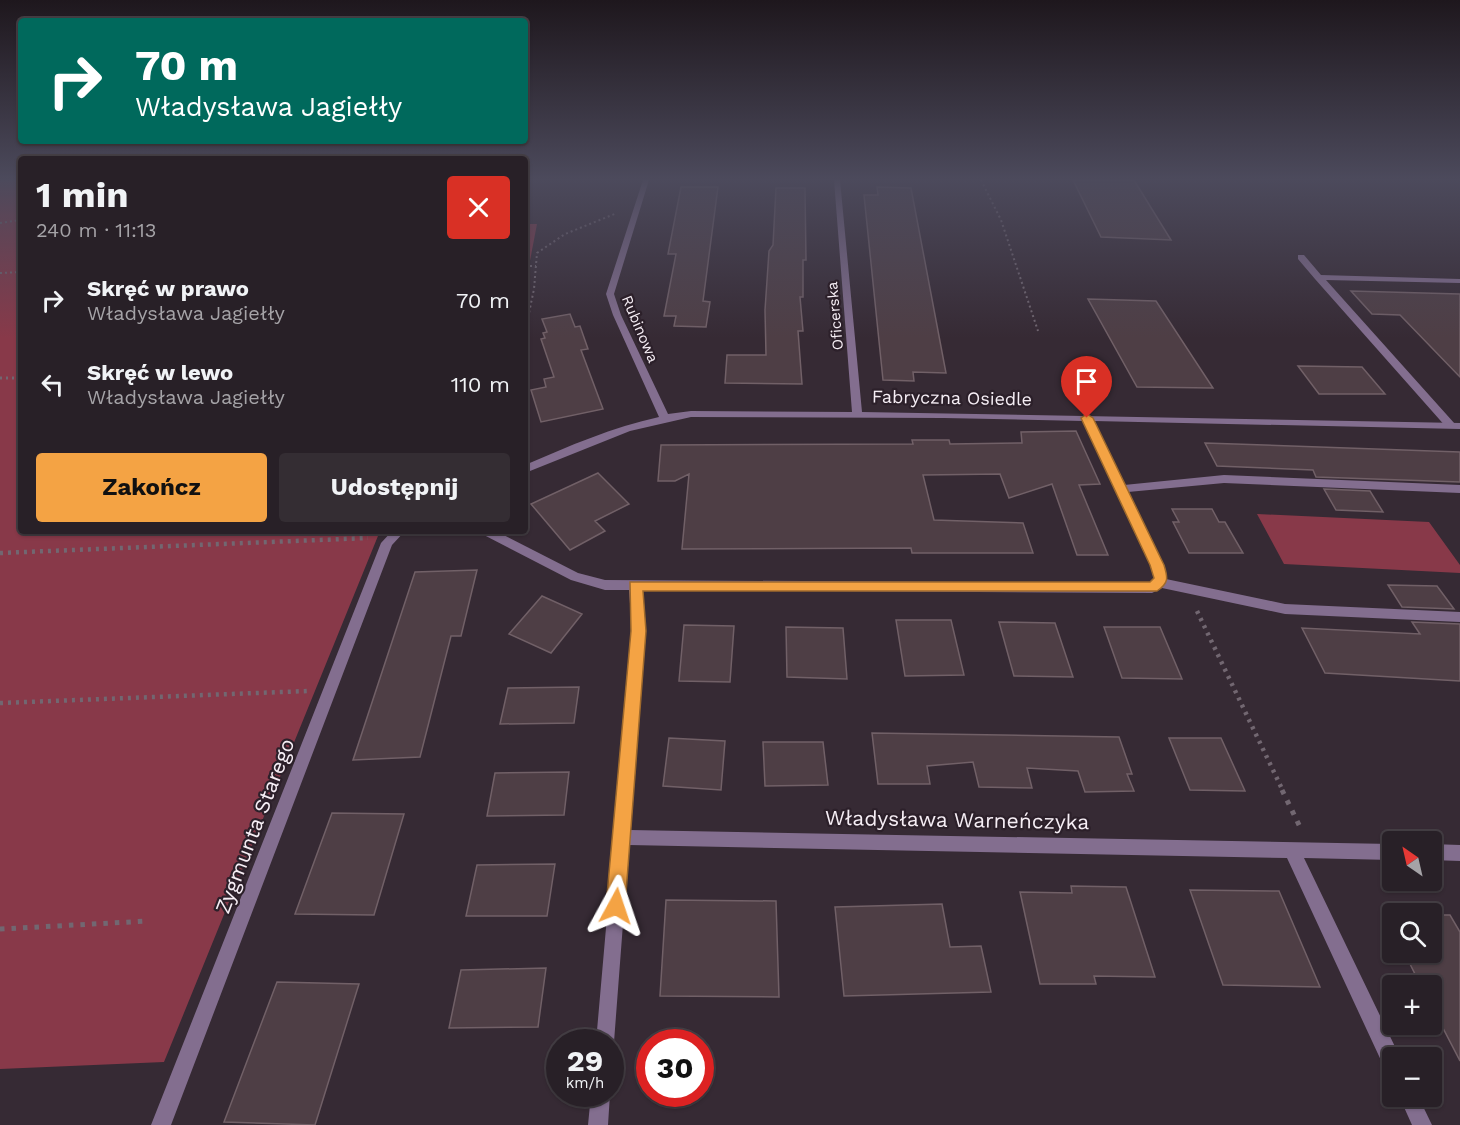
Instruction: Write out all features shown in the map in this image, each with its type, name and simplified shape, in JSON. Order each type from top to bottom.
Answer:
[{"type":"street","name":"Rubinowa","points":[[630,232],[610,294],[617,315],[664,417]]},
{"type":"street","name":"Oficerska","points":[[841,232],[857,415]]},
{"type":"street","points":[[1301,257],[1456,426]]},
{"type":"street","points":[[1318,277],[1460,281]]},
{"type":"street","name":"Fabryczna Osiedle","points":[[528,468],[624,428],[664,417],[708,414],[1087,418],[1456,426]]},
{"type":"street","points":[[1087,418],[1157,565],[1160,583]]},
{"type":"street","points":[[1121,489],[1231,479],[1460,489]]},
{"type":"street","points":[[492,534],[574,577],[605,585],[1144,589],[1160,583],[1284,609],[1460,617]]},
{"type":"street","name":"Zygmunta Starego","points":[[161,1125],[330,690],[393,537]]},
{"type":"street","points":[[606,1029],[638,631],[635,586]]},
{"type":"street","name":"Władysława Warneńczyka","points":[[621,837],[1382,852]]},
{"type":"street","points":[[1292,851],[1385,1047]]},
{"type":"street","points":[[1442,852],[1460,853]]},
{"type":"street","points":[[598,1125],[600,1107]]},
{"type":"street","points":[[1413,1107],[1422,1125]]},
{"type":"path","points":[[528,314],[537,253],[545,245],[574,232]]},
{"type":"path","points":[[1005,232],[1038,331]]},
{"type":"path","points":[[528,266],[536,266]]},
{"type":"path","points":[[0,273],[18,272]]},
{"type":"path","points":[[0,378],[18,378]]},
{"type":"path","points":[[0,553],[295,543],[393,537]]},
{"type":"path","points":[[1187,589],[1301,825],[1300,838],[1292,851]]},
{"type":"path","points":[[0,703],[330,690]]},
{"type":"path","points":[[0,929],[149,921]]},
{"type":"shaded area","points":[[0,232],[18,232],[18,534],[379,534],[164,1062],[0,1069]]},
{"type":"shaded area","points":[[528,232],[535,232],[528,271]]},
{"type":"shaded area","points":[[1257,514],[1429,522],[1460,565],[1460,573],[1284,564]]},
{"type":"building","points":[[672,232],[712,232],[703,301],[710,302],[706,327],[674,326],[676,316],[664,316],[676,254],[668,254]]},
{"type":"building","points":[[774,232],[806,232],[803,297],[800,297],[803,331],[798,331],[802,384],[725,383],[727,355],[766,355],[765,310],[769,251],[773,245]]},
{"type":"building","points":[[868,232],[919,232],[946,373],[913,372],[914,381],[883,380]]},
{"type":"building","points":[[1099,232],[1166,232],[1171,240],[1101,237]]},
{"type":"building","points":[[1351,291],[1460,294],[1460,377],[1400,315],[1372,314]]},
{"type":"building","points":[[1088,299],[1156,301],[1213,388],[1137,387]]},
{"type":"building","points":[[570,314],[575,327],[580,326],[588,349],[581,350],[603,409],[541,422],[531,390],[546,387],[544,379],[554,377],[541,339],[545,338],[543,333],[547,332],[542,319]]},
{"type":"building","points":[[1298,366],[1362,367],[1385,394],[1319,394]]},
{"type":"building","points":[[1076,431],[1100,484],[1079,485],[1108,555],[1077,555],[1052,484],[1009,498],[1000,474],[923,475],[934,520],[1023,523],[1033,553],[912,553],[911,548],[682,549],[689,474],[675,481],[658,481],[661,445],[913,444],[912,440],[949,440],[950,444],[1022,443],[1021,432]]},
{"type":"building","points":[[1205,443],[1460,452],[1460,482],[1316,477],[1313,470],[1217,466]]},
{"type":"building","points":[[598,473],[629,504],[595,521],[605,531],[570,550],[531,504]]},
{"type":"building","points":[[1324,489],[1370,491],[1383,512],[1336,510]]},
{"type":"building","points":[[1172,509],[1212,509],[1219,522],[1225,522],[1243,553],[1189,553],[1173,522],[1179,522]]},
{"type":"building","points":[[477,570],[461,636],[451,636],[420,757],[353,760],[415,572]]},
{"type":"building","points":[[1388,585],[1437,586],[1454,609],[1402,607]]},
{"type":"building","points":[[542,596],[582,614],[551,653],[509,634]]},
{"type":"building","points":[[896,620],[951,620],[964,675],[905,676]]},
{"type":"building","points":[[999,622],[1055,623],[1073,677],[1014,676]]},
{"type":"building","points":[[1412,622],[1460,624],[1460,681],[1325,673],[1302,628],[1420,634]]},
{"type":"building","points":[[684,625],[734,626],[730,682],[679,681]]},
{"type":"building","points":[[786,627],[843,628],[847,679],[787,677]]},
{"type":"building","points":[[1104,627],[1160,627],[1182,679],[1122,678]]},
{"type":"building","points":[[579,687],[574,723],[500,724],[508,688]]},
{"type":"building","points":[[872,733],[1119,737],[1132,774],[1127,774],[1134,791],[1085,792],[1078,771],[1027,768],[1032,788],[979,787],[973,762],[927,766],[930,784],[878,784]]},
{"type":"building","points":[[669,738],[725,741],[721,790],[663,786]]},
{"type":"building","points":[[1169,738],[1221,738],[1245,791],[1190,790]]},
{"type":"building","points":[[763,742],[823,742],[828,785],[765,786]]},
{"type":"building","points":[[569,772],[564,815],[487,816],[495,773]]},
{"type":"building","points":[[332,813],[404,814],[374,915],[295,914]]},
{"type":"building","points":[[555,864],[547,916],[466,916],[477,865]]},
{"type":"building","points":[[1071,886],[1126,887],[1155,977],[1094,976],[1096,984],[1040,984],[1020,892],[1072,893]]},
{"type":"building","points":[[1190,890],[1279,891],[1320,987],[1223,985]]},
{"type":"building","points":[[666,900],[776,901],[779,997],[660,996]]},
{"type":"building","points":[[942,904],[950,947],[981,946],[991,992],[844,996],[835,907]]},
{"type":"building","points":[[1442,915],[1450,915],[1460,932],[1460,1061],[1442,1026],[1442,975],[1416,975],[1410,963],[1442,963]]},
{"type":"building","points":[[546,968],[538,1027],[449,1028],[461,970]]},
{"type":"building","points":[[277,982],[359,984],[315,1125],[224,1122]]},
{"type":"route","points":[[616,906],[638,631],[635,586],[1152,588],[1160,583],[1161,578],[1157,565],[1087,418]]}]
